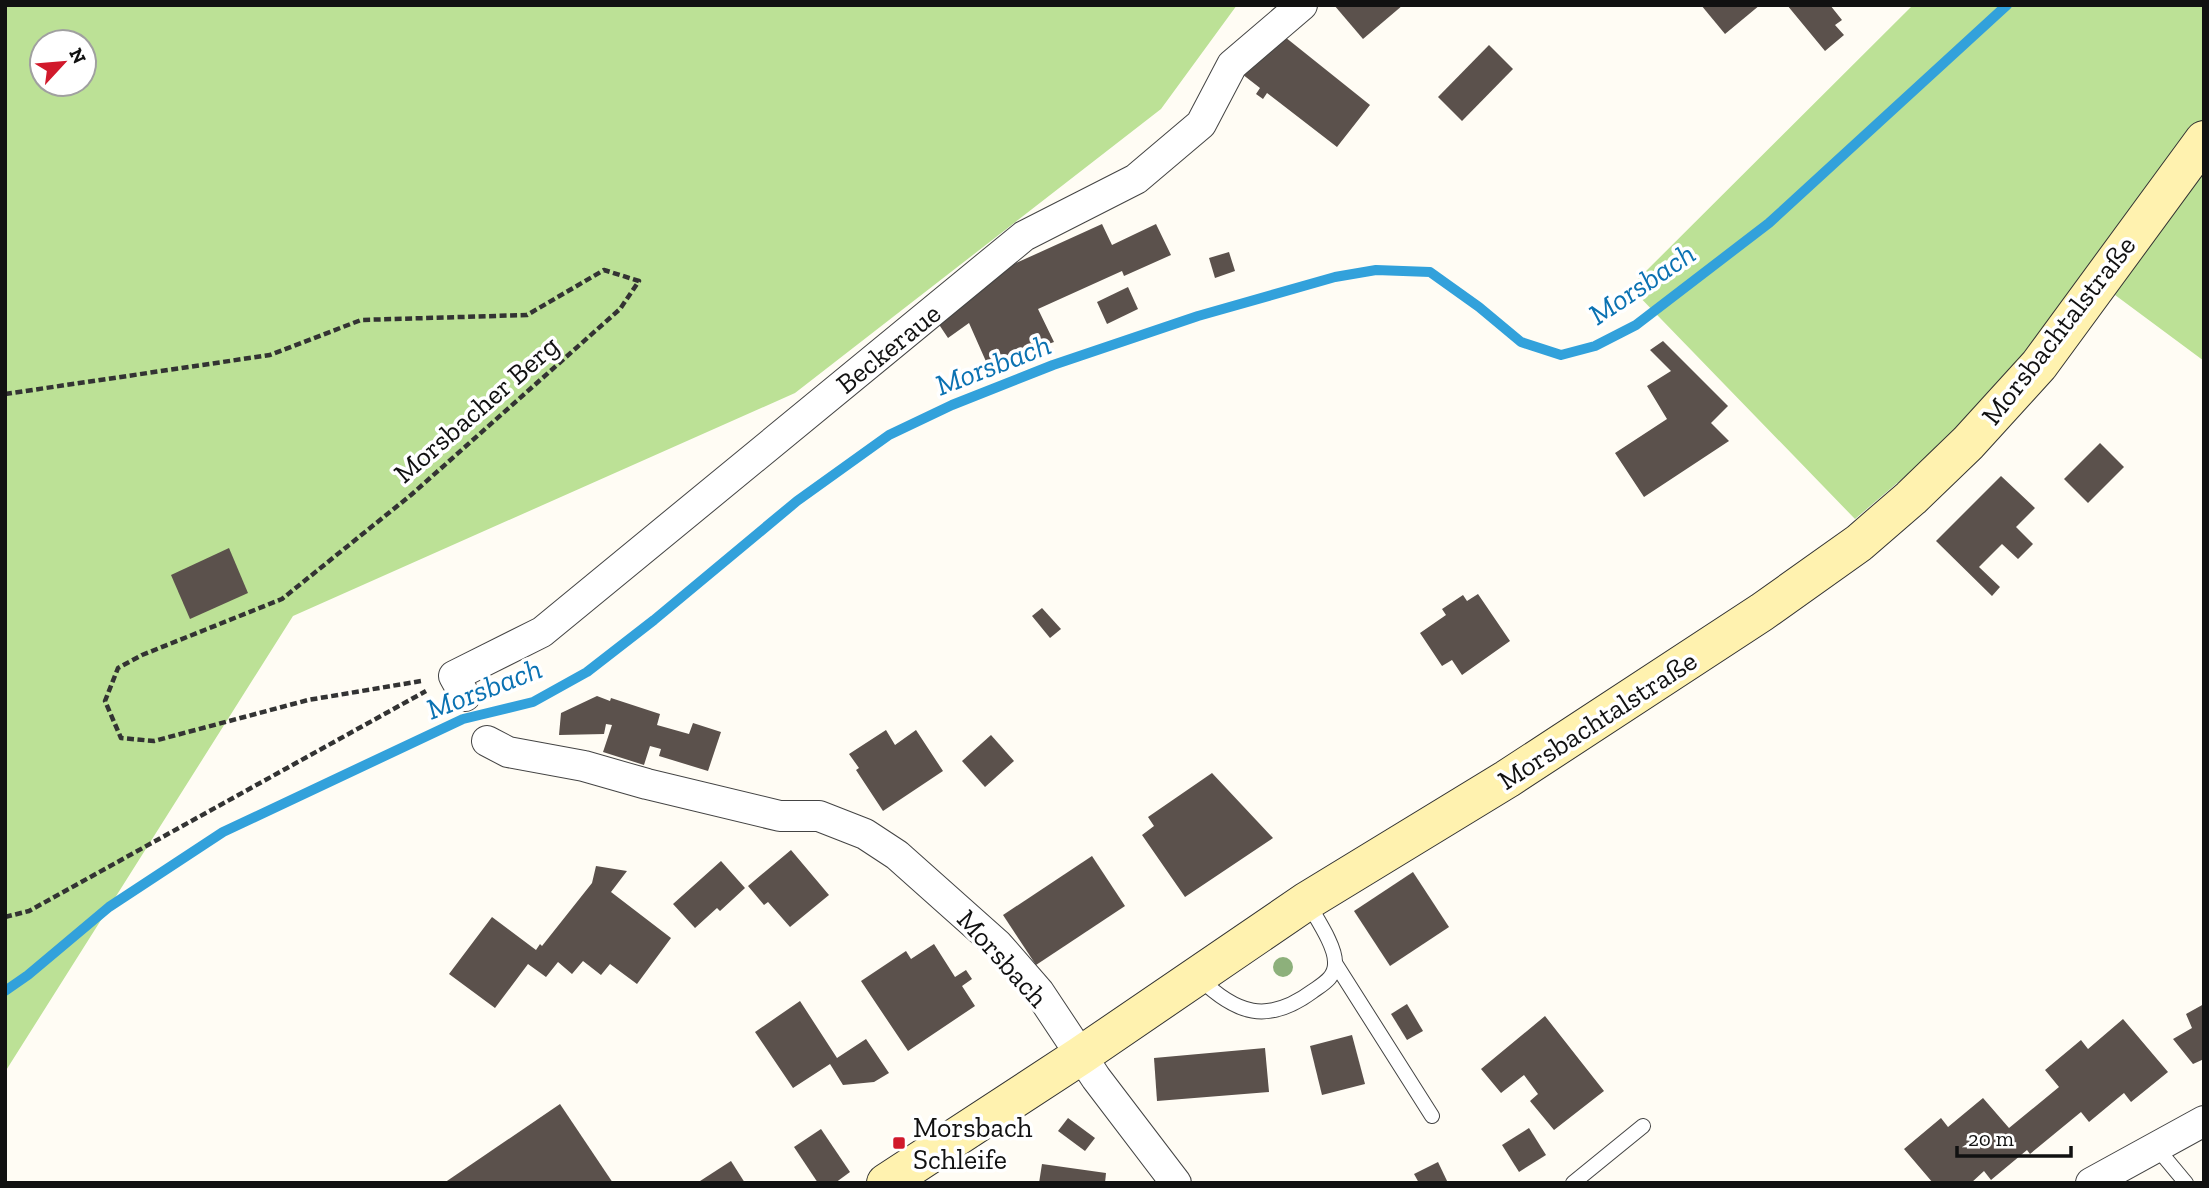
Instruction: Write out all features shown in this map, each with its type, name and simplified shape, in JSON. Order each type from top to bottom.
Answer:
[{"type":"main road","name":"Morsbachtalstraße","points":[[886,1183],[1080,1056],[1307,901],[1507,779],[1762,612],[1860,543],[1968,443],[2039,365],[2204,140]]},
{"type":"street","name":"Beckeraue","points":[[460,686],[542,632],[1024,236],[1136,179],[1201,124],[1232,65],[1302,5]]},
{"type":"street","name":"Morsbach","points":[[487,741],[508,752],[584,766],[780,816],[819,816],[864,834],[897,856],[998,945],[1039,992],[1080,1056],[1176,1183]]},
{"type":"street","points":[[2091,1183],[2204,1121]]},
{"type":"lane","points":[[1307,901],[1329,943],[1335,963],[1432,1116]]},
{"type":"lane","points":[[1197,976],[1220,998],[1243,1009],[1257,1012],[1276,1010],[1301,1000],[1330,979],[1335,963]]},
{"type":"lane","points":[[1573,1183],[1643,1126]]},
{"type":"lane","points":[[2155,1147],[2186,1183]]},
{"type":"path","name":"Morsbacher Berg","points":[[5,394],[270,355],[361,320],[527,315],[604,270],[639,281],[620,309],[411,495],[282,600],[118,668],[106,701],[121,738],[154,741],[308,700],[460,686]]},
{"type":"path","points":[[5,917],[29,911],[460,686]]},
{"type":"green space","points":[[5,5],[1237,5],[1161,109],[795,393],[293,616],[5,1072]]},
{"type":"green space","points":[[1913,5],[2204,5],[2204,361],[2084,272],[2024,361],[1930,455],[1855,519],[1630,287]]},
{"type":"building","points":[[1334,5],[1403,5],[1363,39]]},
{"type":"building","points":[[1701,5],[1760,5],[1725,34]]},
{"type":"building","points":[[1787,5],[1830,5],[1842,20],[1835,25],[1844,35],[1825,51]]},
{"type":"building","points":[[1280,33],[1370,105],[1337,147],[1267,93],[1263,99],[1256,94],[1260,88],[1242,74]]},
{"type":"building","points":[[1489,45],[1513,69],[1462,121],[1438,97]]},
{"type":"building","points":[[1102,224],[1112,245],[1156,224],[1171,255],[1124,276],[1122,271],[1038,309],[1054,342],[988,366],[969,323],[948,338],[938,323],[1003,269]]},
{"type":"building","points":[[1229,252],[1235,271],[1215,278],[1209,258]]},
{"type":"building","points":[[1128,287],[1138,309],[1107,324],[1097,302]]},
{"type":"building","points":[[1663,341],[1728,406],[1711,423],[1729,441],[1644,497],[1615,453],[1667,419],[1647,386],[1671,371],[1650,350]]},
{"type":"building","points":[[2100,443],[2124,467],[2088,503],[2064,479]]},
{"type":"building","points":[[2001,476],[2035,508],[2016,527],[2033,544],[2018,559],[2002,544],[1979,567],[2000,587],[1992,596],[1936,541]]},
{"type":"building","points":[[229,548],[248,593],[190,619],[171,575]]},
{"type":"building","points":[[1478,594],[1510,641],[1462,675],[1452,660],[1442,666],[1420,633],[1446,615],[1442,609],[1463,595],[1467,601]]},
{"type":"building","points":[[1042,608],[1061,629],[1050,638],[1032,616]]},
{"type":"building","points":[[597,696],[660,714],[657,725],[689,734],[693,723],[721,732],[708,771],[659,756],[661,749],[650,746],[644,765],[603,752],[612,725],[606,724],[604,734],[559,735],[561,713]]},
{"type":"building","points":[[886,730],[895,745],[916,730],[943,771],[883,811],[856,770],[859,768],[849,754]]},
{"type":"building","points":[[991,735],[1014,761],[985,787],[962,761]]},
{"type":"building","points":[[1212,773],[1273,838],[1185,897],[1142,835],[1154,826],[1148,817]]},
{"type":"building","points":[[791,850],[829,895],[790,927],[768,902],[764,905],[748,886]]},
{"type":"building","points":[[1092,856],[1125,906],[1036,965],[1003,915]]},
{"type":"building","points":[[721,861],[745,888],[720,911],[717,908],[695,928],[673,904]]},
{"type":"building","points":[[596,866],[627,871],[611,892],[671,938],[637,984],[610,964],[601,975],[583,961],[572,974],[558,962],[546,977],[528,964],[495,1008],[449,974],[492,917],[536,950],[540,944],[542,946],[592,883]]},
{"type":"building","points":[[1413,872],[1449,927],[1390,966],[1354,911]]},
{"type":"building","points":[[934,944],[955,977],[966,970],[972,979],[962,986],[975,1006],[908,1051],[861,981],[906,951],[911,959]]},
{"type":"building","points":[[800,1001],[837,1058],[866,1039],[889,1073],[874,1082],[843,1085],[830,1064],[793,1088],[755,1032]]},
{"type":"building","points":[[1407,1004],[1423,1031],[1407,1040],[1391,1014]]},
{"type":"building","points":[[2204,1004],[2204,1059],[2193,1064],[2173,1039],[2192,1028],[2186,1014]]},
{"type":"building","points":[[1545,1016],[1604,1091],[1554,1130],[1530,1101],[1538,1094],[1524,1075],[1501,1093],[1481,1069]]},
{"type":"building","points":[[2123,1019],[2168,1072],[2131,1102],[2124,1093],[2089,1122],[2081,1112],[2030,1154],[2027,1150],[1991,1180],[1984,1171],[1971,1183],[1933,1183],[1904,1149],[1941,1118],[1948,1127],[1983,1098],[2009,1128],[2059,1087],[2045,1070],[2081,1040],[2088,1049]]},
{"type":"building","points":[[1352,1035],[1365,1084],[1322,1095],[1310,1046]]},
{"type":"building","points":[[1265,1048],[1269,1092],[1157,1101],[1154,1058]]},
{"type":"building","points":[[560,1104],[613,1183],[444,1183]]},
{"type":"building","points":[[1068,1118],[1095,1138],[1085,1151],[1058,1131]]},
{"type":"building","points":[[1529,1128],[1546,1155],[1519,1172],[1502,1145]]},
{"type":"building","points":[[821,1129],[850,1172],[835,1183],[818,1183],[794,1147]]},
{"type":"building","points":[[731,1161],[745,1183],[697,1183]]},
{"type":"building","points":[[1438,1162],[1448,1183],[1419,1183],[1414,1174]]},
{"type":"building","points":[[1042,1164],[1106,1173],[1105,1183],[1039,1183]]},
{"type":"waterway","name":"Morsbach","points":[[5,991],[109,907],[223,832],[463,719],[533,702],[587,672],[797,501],[889,435],[952,405],[1053,365],[1198,316],[1335,277],[1376,270],[1430,272],[1479,307],[1521,342],[1561,355],[1595,346],[1636,325],[1769,223],[2007,5]]},
{"type":"place","name":"Morsbach Schleife","points":[[899,1143]]}]
